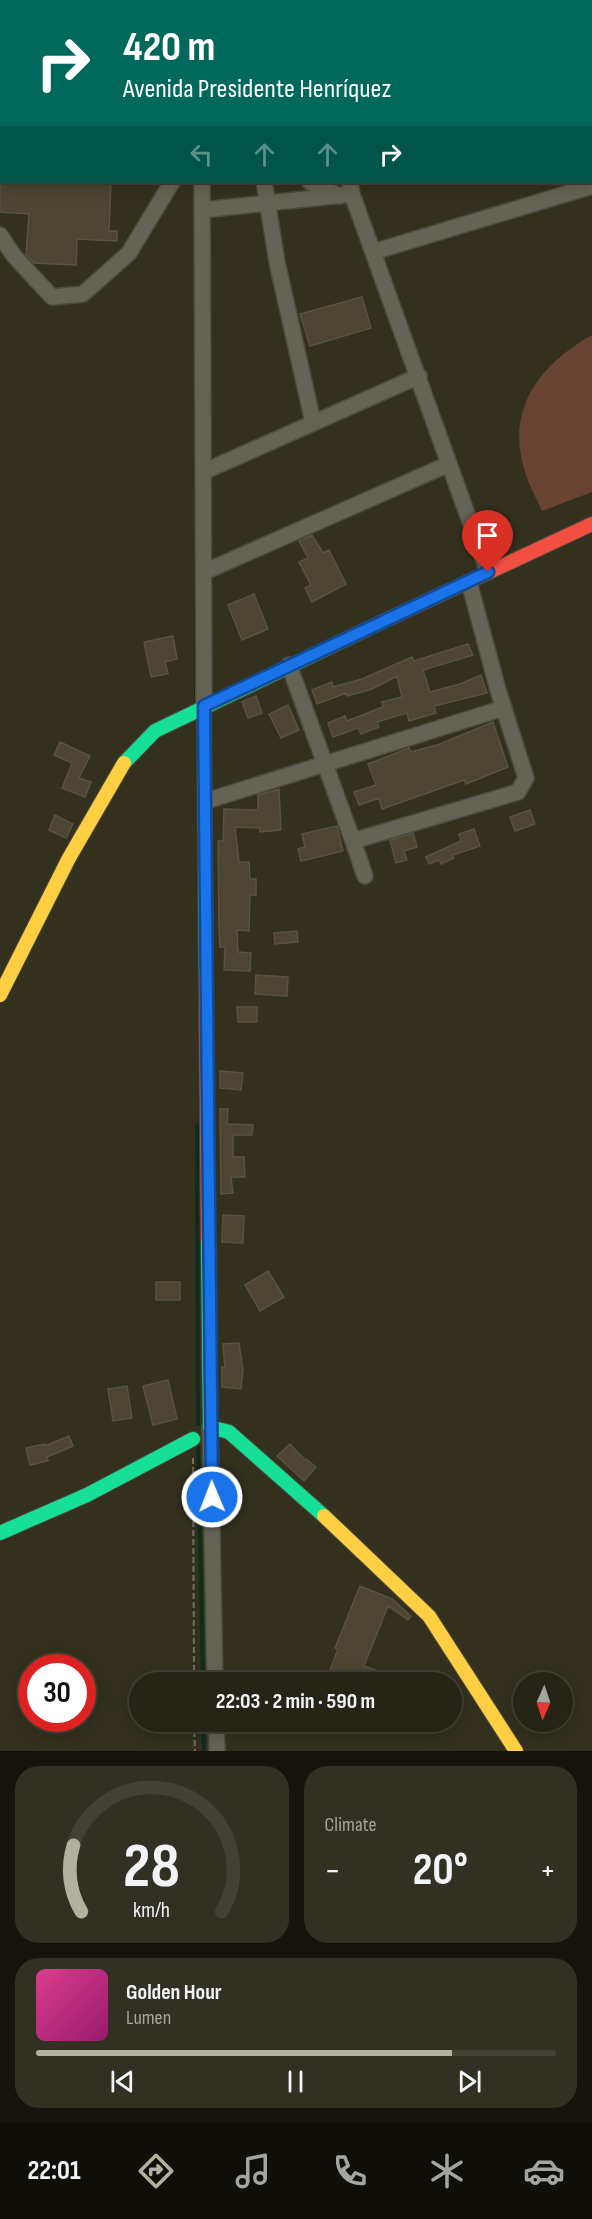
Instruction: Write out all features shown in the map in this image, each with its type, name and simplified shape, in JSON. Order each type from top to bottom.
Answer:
[{"type":"street","points":[[0,235],[14,256],[52,297],[83,294],[129,253],[171,183]]},
{"type":"street","points":[[202,183],[210,1427],[215,1672]]},
{"type":"street","points":[[264,183],[277,262],[313,422]]},
{"type":"street","points":[[315,183],[347,190]]},
{"type":"street","points":[[373,252],[592,186]]},
{"type":"street","points":[[202,210],[267,204],[347,190]]},
{"type":"street","points":[[347,190],[373,252],[419,376],[488,572]]},
{"type":"street","points":[[204,472],[419,376]]},
{"type":"street","points":[[204,572],[449,464]]},
{"type":"street","points":[[0,995],[69,858],[124,763],[155,731],[289,665],[592,524]]},
{"type":"street","points":[[353,841],[518,792],[526,778],[469,582]]},
{"type":"street","points":[[289,665],[365,876]]},
{"type":"street","points":[[206,801],[504,708]]},
{"type":"street","points":[[0,1533],[87,1495],[193,1439],[210,1427],[229,1432],[303,1497],[429,1616],[516,1751]]},
{"type":"street","points":[[216,1732],[216,1751]]},
{"type":"path","points":[[193,1439],[194,1672]]},
{"type":"path","points":[[194,1732],[195,1751]]},
{"type":"shaded area","points":[[592,335],[592,492],[542,511],[527,477],[520,449],[523,409],[542,375],[556,360]]},
{"type":"building","points":[[0,183],[111,183],[109,231],[117,231],[117,241],[77,239],[76,265],[34,263],[26,255],[29,214],[0,212]]},
{"type":"building","points":[[362,297],[371,328],[310,346],[300,314]]},
{"type":"building","points":[[312,535],[323,553],[329,550],[346,584],[312,602],[305,588],[311,585],[299,562],[308,558],[299,541]]},
{"type":"building","points":[[254,594],[268,629],[242,640],[228,605]]},
{"type":"building","points":[[173,636],[177,659],[165,662],[168,674],[151,677],[144,642]]},
{"type":"building","points":[[468,644],[473,655],[423,670],[430,692],[460,684],[481,675],[487,693],[434,706],[436,713],[409,721],[407,713],[377,722],[379,727],[361,734],[358,728],[333,737],[328,723],[345,716],[347,721],[383,707],[382,702],[402,697],[397,676],[372,689],[347,696],[346,693],[317,704],[312,690],[332,682],[333,687],[362,679],[412,657],[414,661]]},
{"type":"building","points":[[256,696],[262,713],[248,718],[242,702]]},
{"type":"building","points":[[288,705],[299,730],[281,738],[269,714]]},
{"type":"building","points":[[493,722],[508,767],[466,784],[464,780],[382,809],[379,798],[359,805],[354,792],[376,785],[368,764],[409,748],[411,752],[440,744]]},
{"type":"building","points":[[60,742],[90,756],[79,778],[91,782],[85,797],[62,788],[72,763],[54,755]]},
{"type":"building","points":[[279,789],[281,830],[260,832],[260,828],[235,827],[239,862],[249,862],[250,879],[256,879],[256,895],[250,895],[249,931],[237,930],[238,952],[251,953],[250,971],[224,970],[225,947],[220,947],[219,929],[218,841],[223,841],[224,809],[258,810],[258,795]]},
{"type":"building","points":[[530,810],[535,824],[515,831],[510,817]]},
{"type":"building","points":[[55,815],[73,824],[66,838],[49,830]]},
{"type":"building","points":[[337,826],[343,851],[301,861],[298,849],[305,847],[302,834]]},
{"type":"building","points":[[474,829],[480,846],[453,855],[454,858],[441,864],[439,860],[429,864],[426,857],[461,841],[459,834]]},
{"type":"building","points":[[413,833],[417,847],[404,851],[407,860],[396,863],[390,840]]},
{"type":"building","points":[[297,931],[298,942],[275,944],[274,933]]},
{"type":"building","points":[[256,975],[288,977],[287,996],[255,994]]},
{"type":"building","points":[[237,1007],[257,1007],[257,1022],[238,1022]]},
{"type":"building","points":[[220,1071],[243,1073],[241,1090],[220,1088]]},
{"type":"building","points":[[220,1109],[228,1109],[227,1124],[253,1125],[252,1135],[233,1135],[233,1157],[244,1157],[245,1177],[231,1177],[233,1193],[221,1194]]},
{"type":"building","points":[[223,1215],[244,1216],[243,1243],[222,1242]]},
{"type":"building","points":[[268,1271],[284,1297],[260,1311],[245,1285]]},
{"type":"building","points":[[156,1282],[180,1282],[180,1300],[156,1300]]},
{"type":"building","points":[[239,1343],[243,1370],[241,1389],[222,1387],[222,1367],[225,1368],[223,1344]]},
{"type":"building","points":[[168,1380],[177,1419],[153,1425],[143,1386]]},
{"type":"building","points":[[127,1386],[132,1418],[113,1421],[108,1389]]},
{"type":"building","points":[[69,1436],[73,1446],[47,1457],[48,1461],[30,1465],[26,1448],[45,1444],[45,1446]]},
{"type":"building","points":[[290,1444],[305,1460],[316,1467],[304,1481],[277,1456]]},
{"type":"building","points":[[360,1586],[392,1599],[411,1616],[408,1620],[388,1606],[364,1666],[381,1672],[329,1672],[338,1649],[335,1648]]},
{"type":"waterway","points":[[196,604],[196,696]]},
{"type":"waterway","points":[[197,1125],[198,1424]]},
{"type":"waterway","points":[[198,1447],[203,1672]]},
{"type":"waterway","points":[[203,1732],[204,1751]]},
{"type":"traffic: fast","points":[[124,763],[155,731],[382,622]]},
{"type":"traffic: fast","points":[[204,706],[206,978]]},
{"type":"traffic: fast","points":[[208,1239],[210,1427],[229,1432],[324,1516]]},
{"type":"traffic: fast","points":[[0,1533],[87,1495],[193,1439]]},
{"type":"traffic: slow","points":[[0,995],[69,858],[124,763]]},
{"type":"traffic: slow","points":[[324,1516],[429,1616],[516,1751]]},
{"type":"traffic: jam","points":[[382,622],[592,524]]},
{"type":"traffic: jam","points":[[206,978],[208,1239]]},
{"type":"route","points":[[212,1497],[204,706],[488,572]]}]
